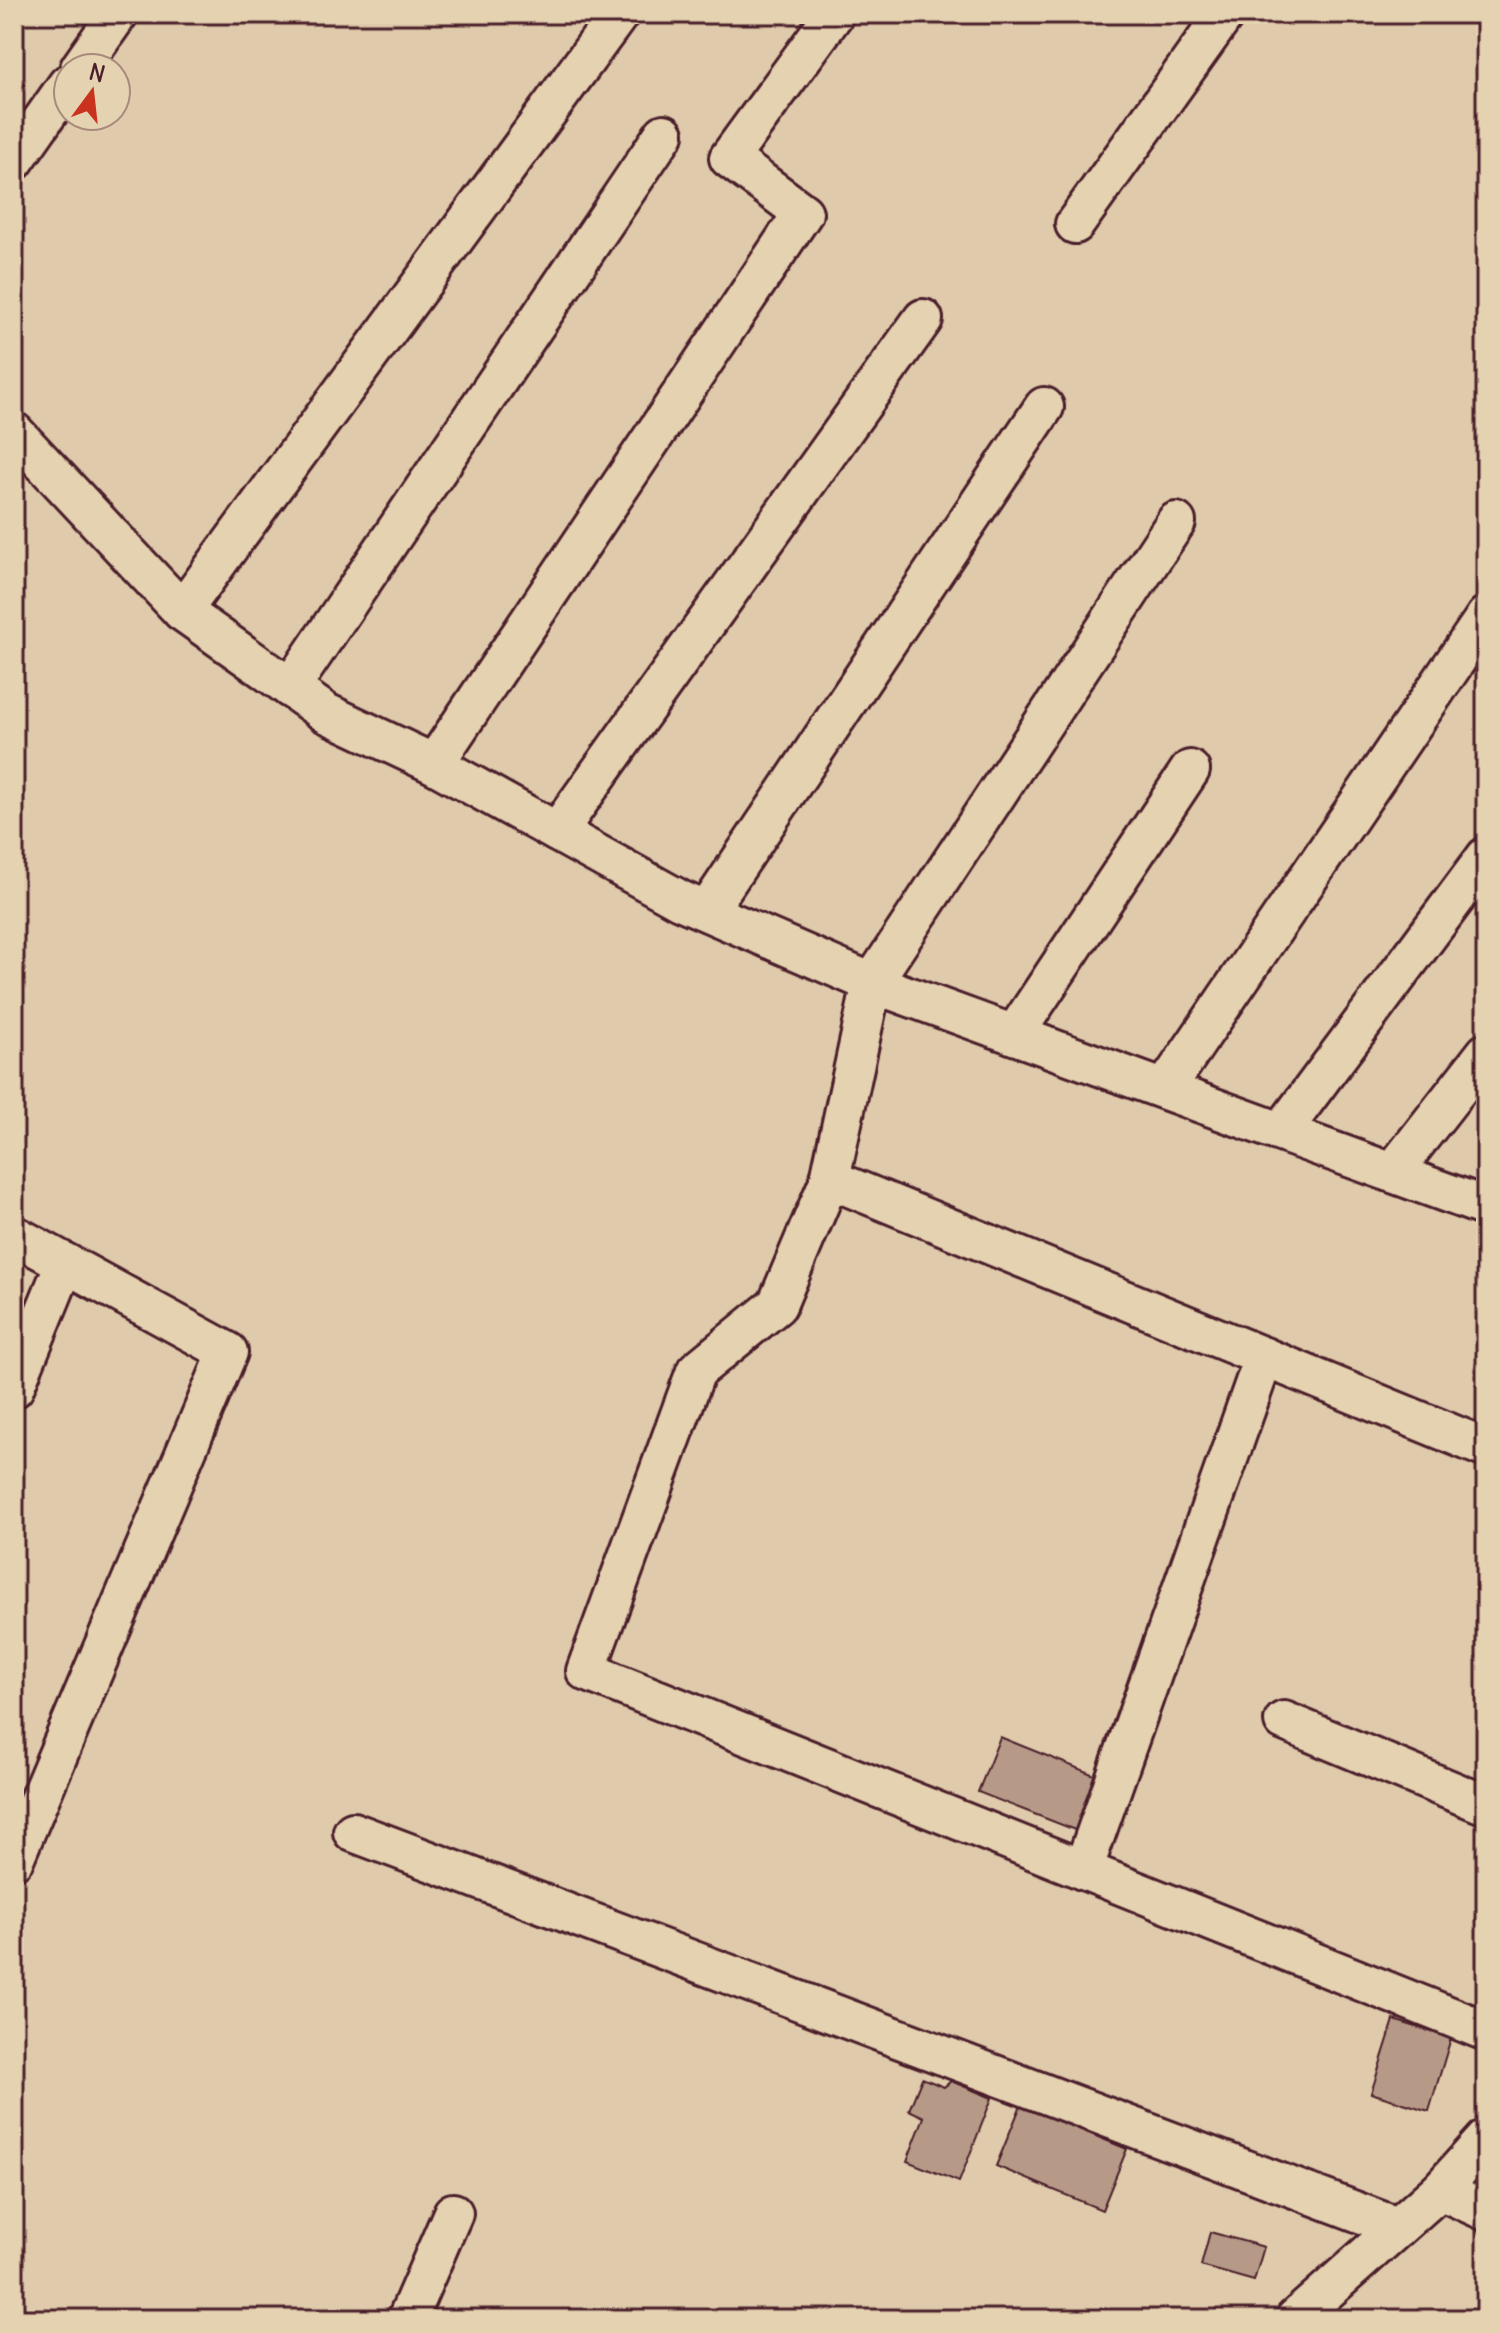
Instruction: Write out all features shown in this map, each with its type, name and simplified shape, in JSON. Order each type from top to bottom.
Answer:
[{"type":"street","points":[[91,52],[118,14]]},
{"type":"street","points":[[182,611],[619,14]]},
{"type":"street","points":[[434,764],[803,213],[729,158],[834,14]]},
{"type":"street","points":[[1075,224],[1225,14]]},
{"type":"street","points":[[14,161],[52,107]]},
{"type":"street","points":[[290,688],[664,134]]},
{"type":"street","points":[[557,832],[923,319]]},
{"type":"street","points":[[707,911],[1044,407]]},
{"type":"street","points":[[14,432],[182,611],[290,688],[326,713],[434,764],[680,900],[872,983],[1486,1207]]},
{"type":"street","points":[[1176,522],[872,983],[830,1179],[777,1305],[696,1371],[586,1671],[1486,2031]]},
{"type":"street","points":[[1165,1089],[1486,616]]},
{"type":"street","points":[[1014,1035],[1190,770]]},
{"type":"street","points":[[1282,1131],[1486,857]]},
{"type":"street","points":[[1393,1172],[1486,1053]]},
{"type":"street","points":[[830,1179],[1486,1448]]},
{"type":"street","points":[[14,1235],[228,1352],[14,1859]]},
{"type":"street","points":[[14,1388],[65,1263]]},
{"type":"street","points":[[1083,1870],[1264,1357]]},
{"type":"street","points":[[1284,1721],[1486,1805]]},
{"type":"street","points":[[353,1832],[1397,2227]]},
{"type":"street","points":[[1295,2319],[1440,2190],[1486,2139]]},
{"type":"street","points":[[1440,2190],[1486,2211]]},
{"type":"street","points":[[407,2319],[453,2213]]},
{"type":"building","points":[[1000,1737],[1102,1778],[1080,1832],[978,1792]]},
{"type":"building","points":[[1394,2020],[1451,2038],[1429,2111],[1371,2093]]},
{"type":"building","points":[[922,2078],[944,2087],[951,2081],[992,2098],[959,2182],[907,2161],[924,2117],[909,2110]]},
{"type":"building","points":[[1021,2105],[1127,2149],[1102,2210],[996,2166]]},
{"type":"building","points":[[1210,2232],[1264,2247],[1254,2281],[1201,2266]]}]
